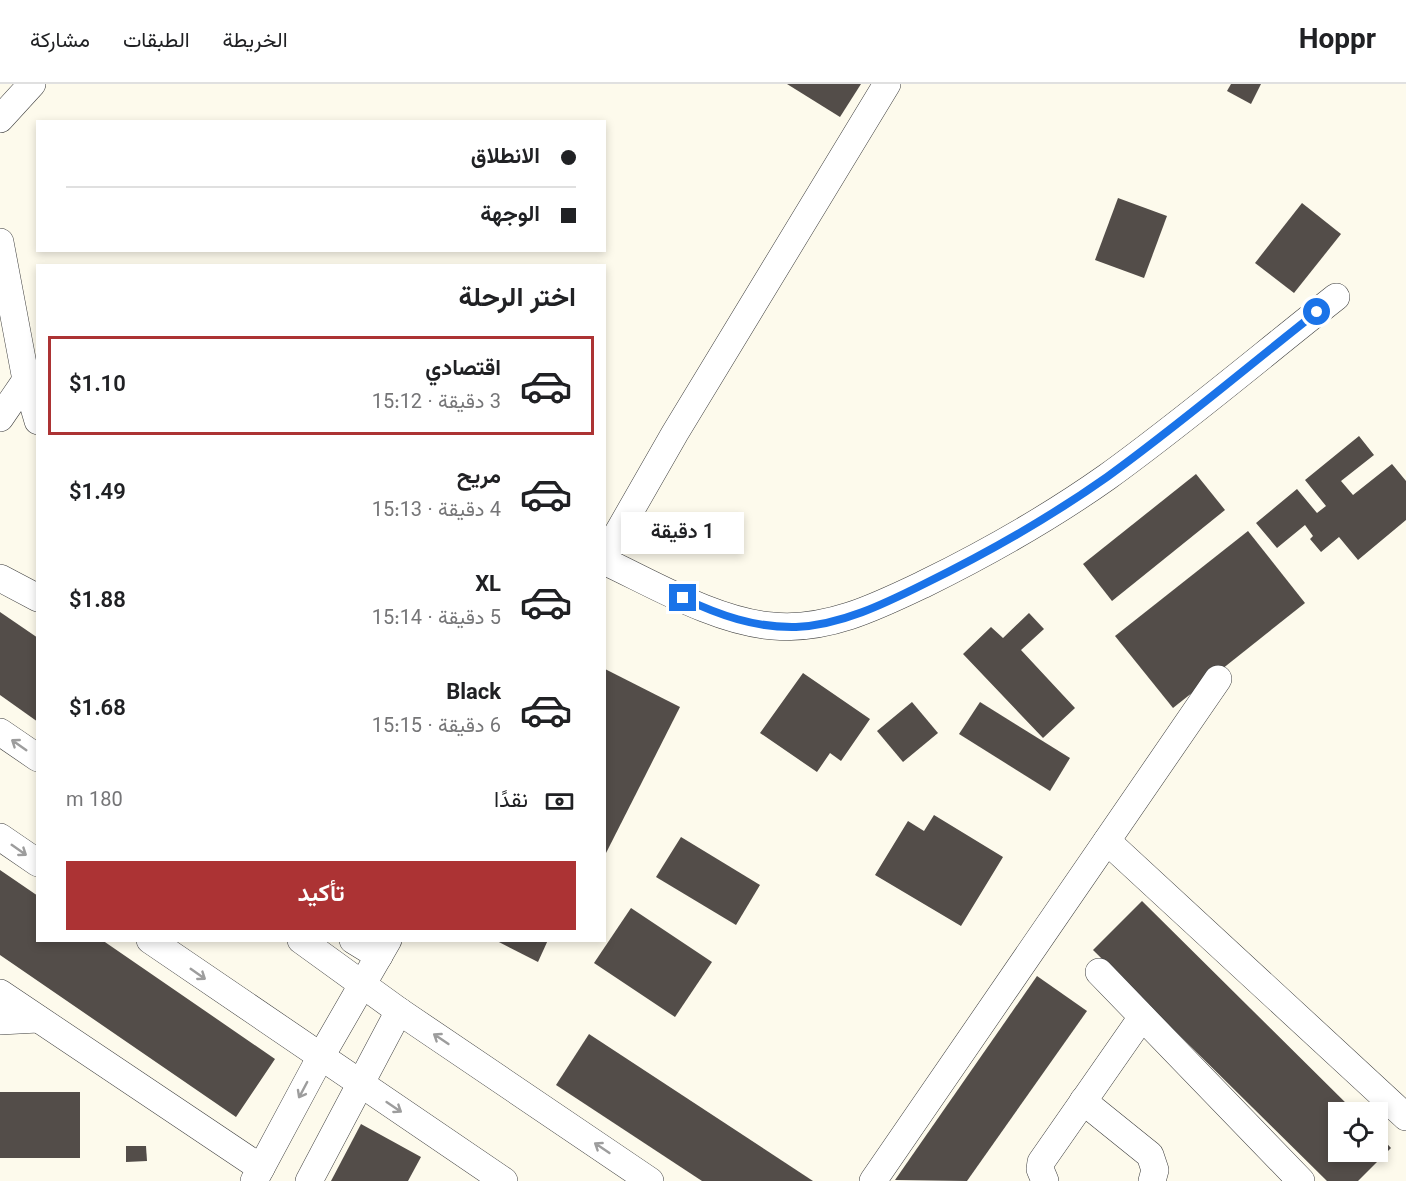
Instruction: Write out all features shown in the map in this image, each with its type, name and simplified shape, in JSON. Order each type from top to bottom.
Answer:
[{"type":"street","points":[[0,120],[32,84]]},
{"type":"street","points":[[606,555],[698,394],[887,84]]},
{"type":"street","points":[[0,242],[26,380],[36,414]]},
{"type":"street","points":[[606,560],[702,607],[748,622],[797,627],[845,618],[902,595],[957,568],[1060,508],[1153,442],[1336,297]]},
{"type":"street","points":[[0,418],[26,380]]},
{"type":"street","points":[[0,578],[36,597]]},
{"type":"street","points":[[873,1181],[1218,679]]},
{"type":"street","points":[[0,732],[36,757]]},
{"type":"street","points":[[0,837],[36,862]]},
{"type":"street","points":[[1107,841],[1406,1117]]},
{"type":"street","points":[[153,942],[320,1058],[504,1181]]},
{"type":"street","points":[[304,942],[399,1011],[650,1181]]},
{"type":"street","points":[[0,993],[258,1174],[320,1058],[383,948],[360,942]]},
{"type":"street","points":[[1099,972],[1301,1181]]},
{"type":"street","points":[[309,1181],[399,1011]]},
{"type":"street","points":[[1045,1181],[1040,1169],[1041,1162],[1143,1017]]},
{"type":"street","points":[[0,1021],[38,1018]]},
{"type":"street","points":[[1083,1101],[1150,1155],[1155,1170],[1152,1181]]},
{"type":"building","points":[[787,84],[861,84],[840,117]]},
{"type":"building","points":[[1231,84],[1261,84],[1251,104],[1227,91]]},
{"type":"building","points":[[1118,198],[1167,216],[1144,278],[1095,260]]},
{"type":"building","points":[[1302,203],[1341,234],[1294,293],[1255,263]]},
{"type":"building","points":[[1359,436],[1374,455],[1341,481],[1353,495],[1392,464],[1406,481],[1406,520],[1358,560],[1339,537],[1321,552],[1310,539],[1313,536],[1305,525],[1277,548],[1256,523],[1297,489],[1317,513],[1326,506],[1305,480]]},
{"type":"building","points":[[1196,474],[1225,510],[1112,601],[1083,564]]},
{"type":"building","points":[[1248,531],[1305,603],[1173,708],[1115,636]]},
{"type":"building","points":[[0,612],[36,637],[36,721],[0,695]]},
{"type":"building","points":[[1029,613],[1044,629],[1021,650],[1075,708],[1043,738],[963,654],[991,627],[1003,638]]},
{"type":"building","points":[[606,670],[680,707],[606,853]]},
{"type":"building","points":[[803,673],[870,719],[841,761],[830,753],[817,772],[760,733]]},
{"type":"building","points":[[912,702],[938,733],[903,762],[877,731]]},
{"type":"building","points":[[980,702],[1070,758],[1050,791],[959,734]]},
{"type":"building","points":[[934,815],[1003,857],[961,926],[875,875],[908,821],[924,831]]},
{"type":"building","points":[[681,837],[760,885],[736,925],[656,877]]},
{"type":"building","points":[[0,870],[36,895],[36,942],[105,942],[275,1059],[236,1117],[0,955]]},
{"type":"building","points":[[1142,901],[1345,1102],[1328,1102],[1328,1162],[1377,1162],[1358,1181],[1327,1181],[1093,950]]},
{"type":"building","points":[[631,908],[712,962],[675,1017],[594,963]]},
{"type":"building","points":[[499,942],[547,942],[538,962]]},
{"type":"building","points":[[1037,976],[1087,1011],[967,1181],[895,1180]]},
{"type":"building","points":[[589,1034],[813,1181],[702,1181],[556,1085]]},
{"type":"building","points":[[0,1092],[80,1092],[80,1158],[0,1158]]},
{"type":"building","points":[[361,1124],[421,1157],[408,1181],[331,1181]]},
{"type":"building","points":[[126,1146],[146,1146],[147,1161],[126,1162]]},
{"type":"route","points":[[683,598],[725,616],[748,622],[797,627],[845,618],[902,595],[1011,538],[1107,476],[1317,312]]}]
